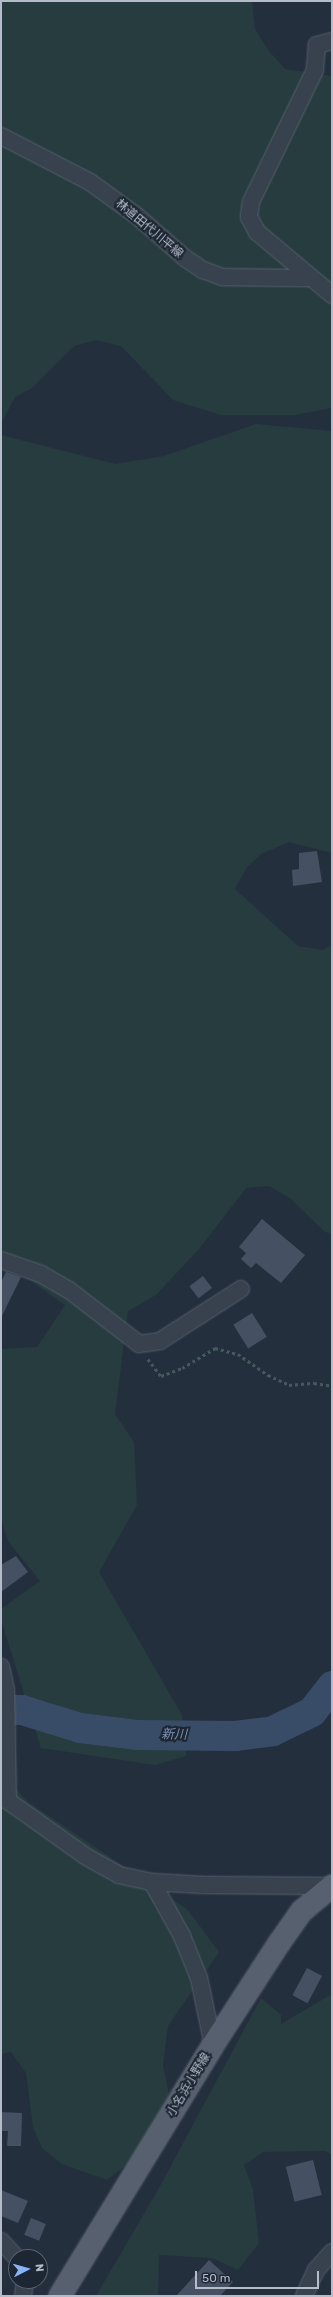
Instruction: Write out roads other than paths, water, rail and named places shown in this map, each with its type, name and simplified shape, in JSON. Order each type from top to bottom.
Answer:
[{"type":"main road","name":"小名浜小野線","points":[[60,2296],[213,2045],[302,1911],[332,1886]]},
{"type":"street","points":[[332,41],[317,45],[315,70],[251,202],[249,217],[257,232],[332,295]]},
{"type":"street","name":"林道田代川平線","points":[[1,136],[90,182],[137,216],[184,258],[203,270],[222,277],[310,278]]},
{"type":"street","points":[[1,1260],[41,1274],[70,1290],[139,1344],[160,1341],[241,1288]]},
{"type":"street","points":[[1,1667],[6,1700],[7,1739],[5,1798],[85,1856],[119,1876],[152,1882],[204,1885],[332,1886]]},
{"type":"street","points":[[152,1882],[182,1936],[199,1978],[213,2045]]},
{"type":"street","points":[[1,2241],[8,2249]]},
{"type":"street","points":[[304,2296],[316,2270],[332,2252]]},
{"type":"waterway","name":"新川","points":[[1,1710],[22,1710],[80,1728],[137,1735],[235,1736],[273,1731],[312,1712],[332,1686]]}]
